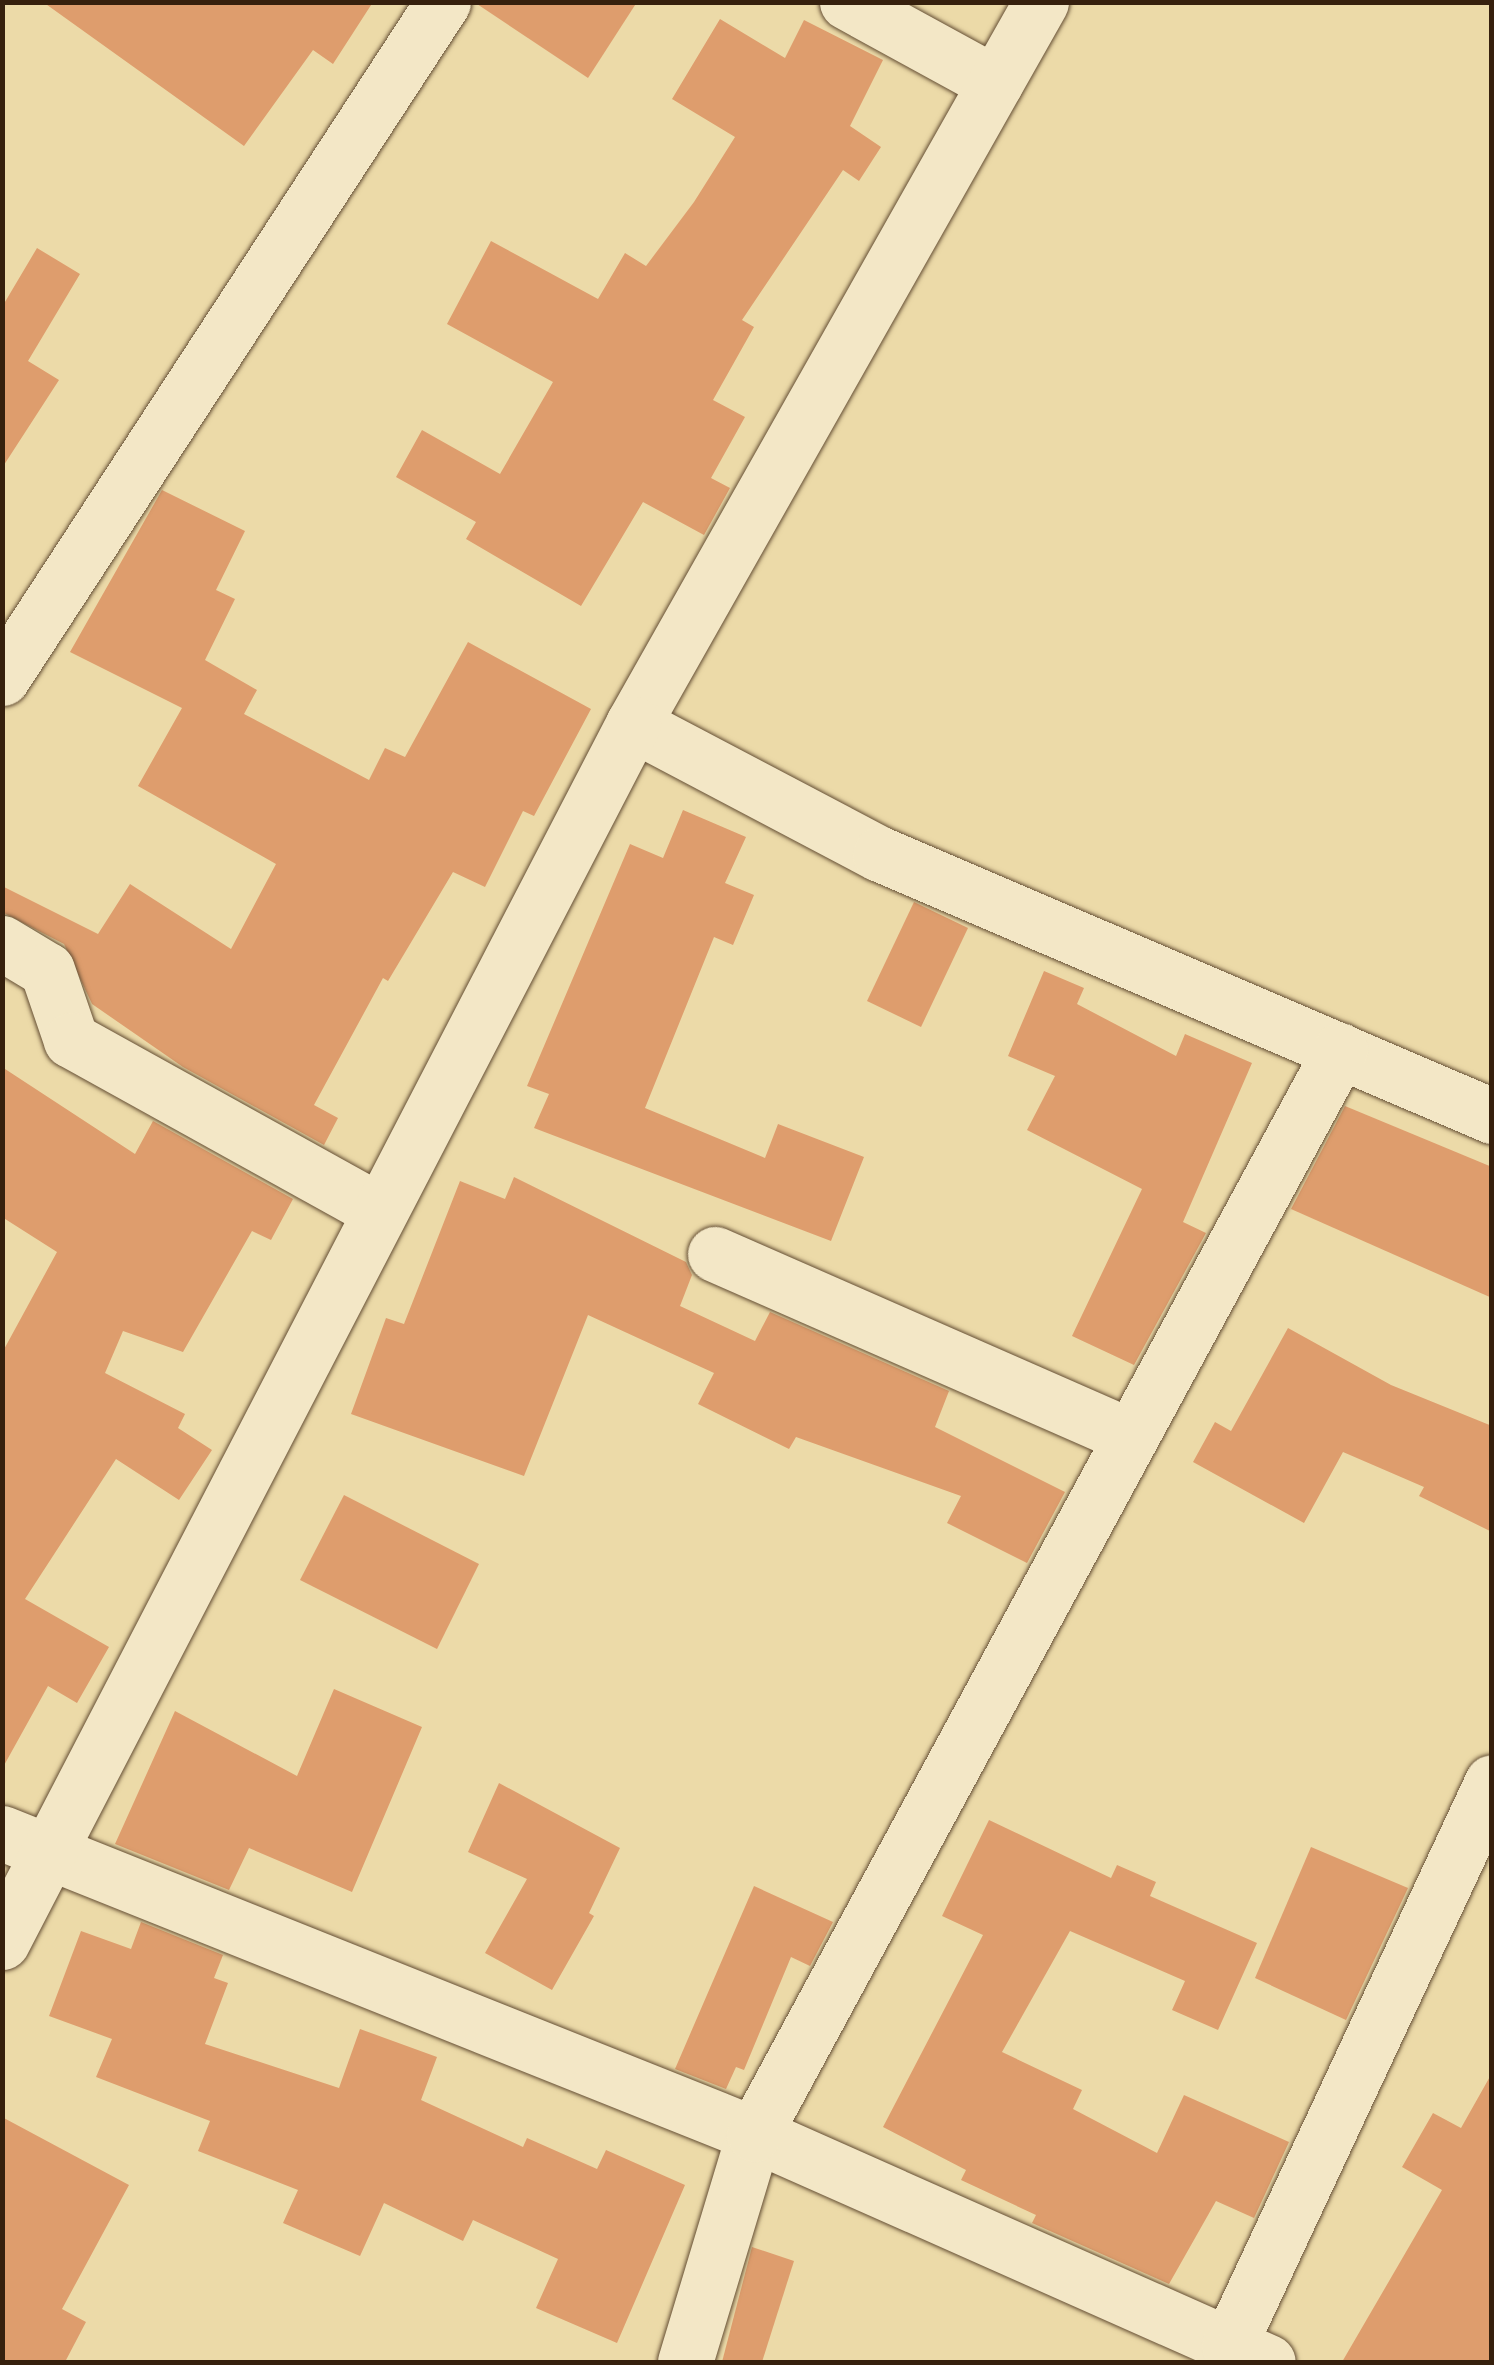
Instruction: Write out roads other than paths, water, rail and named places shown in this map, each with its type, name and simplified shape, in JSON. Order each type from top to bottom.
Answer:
[{"type":"street","points":[[2,678],[443,2]]},
{"type":"street","points":[[847,2],[994,83]]},
{"type":"street","points":[[2,1942],[24,1842],[378,1210],[633,724],[1041,2]]},
{"type":"street","points":[[633,724],[880,854],[1492,1116]]},
{"type":"street","points":[[2,943],[47,970],[71,1040],[378,1210]]},
{"type":"street","points":[[685,2362],[754,2134],[1340,1050]]},
{"type":"street","points":[[715,1254],[1131,1437]]},
{"type":"street","points":[[24,1842],[754,2134],[1248,2354],[1492,1782]]}]
